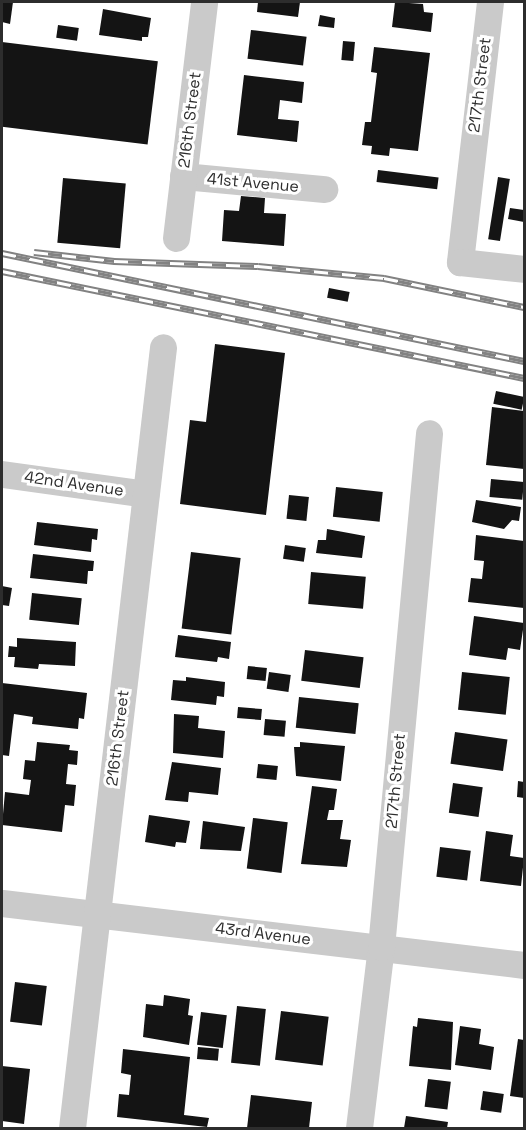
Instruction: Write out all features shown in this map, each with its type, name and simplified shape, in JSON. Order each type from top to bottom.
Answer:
[{"type":"street","name":"216th Street","points":[[176,238],[204,2]]},
{"type":"street","name":"217th Street","points":[[490,2],[460,262],[525,269]]},
{"type":"street","name":"41st Avenue","points":[[183,176],[324,189]]},
{"type":"street","name":"216th Street","points":[[72,1128],[163,347]]},
{"type":"street","name":"217th Street","points":[[359,1128],[381,947],[429,433]]},
{"type":"street","name":"42nd Avenue","points":[[2,474],[146,494]]},
{"type":"street","name":"43rd Avenue","points":[[2,903],[525,964]]},
{"type":"building","points":[[2,2],[13,2],[10,24],[2,22]]},
{"type":"building","points":[[258,2],[300,2],[298,17],[257,12]]},
{"type":"building","points":[[395,2],[423,4],[424,12],[433,13],[431,32],[392,27]]},
{"type":"building","points":[[103,9],[151,18],[148,37],[142,37],[142,41],[99,35]]},
{"type":"building","points":[[320,15],[335,18],[334,28],[318,26]]},
{"type":"building","points":[[58,25],[79,28],[77,41],[56,38]]},
{"type":"building","points":[[251,30],[307,37],[303,66],[247,59]]},
{"type":"building","points":[[343,41],[355,42],[353,61],[341,60]]},
{"type":"building","points":[[2,42],[158,61],[148,145],[2,127]]},
{"type":"building","points":[[374,47],[430,53],[418,151],[390,148],[389,156],[371,154],[372,146],[362,145],[365,122],[371,122],[377,73],[371,72]]},
{"type":"building","points":[[244,75],[304,82],[302,103],[280,100],[278,119],[299,121],[297,142],[237,135]]},
{"type":"building","points":[[378,170],[439,177],[437,189],[377,182]]},
{"type":"building","points":[[498,177],[510,179],[500,241],[488,239]]},
{"type":"building","points":[[63,178],[126,183],[120,248],[57,243]]},
{"type":"building","points":[[241,196],[265,198],[264,213],[286,214],[284,246],[222,241],[224,210],[239,211]]},
{"type":"building","points":[[510,208],[524,210],[524,222],[508,219]]},
{"type":"building","points":[[329,288],[350,292],[348,302],[327,298]]},
{"type":"building","points":[[215,344],[285,353],[266,515],[180,504],[190,420],[206,422]]},
{"type":"building","points":[[496,391],[524,397],[522,410],[493,404]]},
{"type":"building","points":[[492,407],[524,411],[524,469],[486,465]]},
{"type":"building","points":[[491,479],[524,482],[522,500],[489,497]]},
{"type":"building","points":[[336,487],[383,492],[380,522],[333,517]]},
{"type":"building","points":[[289,495],[309,497],[306,521],[286,519]]},
{"type":"building","points":[[476,500],[521,507],[519,521],[512,520],[504,529],[472,522]]},
{"type":"building","points":[[37,522],[98,529],[97,540],[92,539],[91,552],[34,545]]},
{"type":"building","points":[[327,529],[365,536],[362,558],[316,553],[318,540],[326,540]]},
{"type":"building","points":[[476,535],[524,541],[524,608],[468,602],[471,578],[482,579],[484,561],[474,560]]},
{"type":"building","points":[[285,545],[306,548],[304,562],[283,559]]},
{"type":"building","points":[[191,552],[241,558],[231,635],[182,628]]},
{"type":"building","points":[[33,554],[94,561],[93,571],[88,571],[87,584],[30,578]]},
{"type":"building","points":[[311,572],[366,577],[363,609],[308,604]]},
{"type":"building","points":[[2,586],[12,588],[9,606],[2,605]]},
{"type":"building","points":[[32,593],[82,598],[79,625],[29,620]]},
{"type":"building","points":[[474,616],[524,623],[520,650],[508,648],[506,660],[469,655]]},
{"type":"building","points":[[178,635],[231,642],[229,659],[218,657],[217,662],[175,657]]},
{"type":"building","points":[[17,638],[76,642],[75,666],[39,664],[38,669],[14,667],[15,657],[8,657],[9,646],[17,647]]},
{"type":"building","points":[[305,650],[364,657],[360,688],[301,681]]},
{"type":"building","points":[[248,666],[267,668],[266,681],[247,679]]},
{"type":"building","points":[[269,672],[291,675],[288,692],[267,689]]},
{"type":"building","points":[[462,672],[510,677],[506,715],[458,710]]},
{"type":"building","points":[[186,677],[225,682],[224,697],[217,696],[216,705],[171,700],[173,680],[186,681]]},
{"type":"building","points":[[2,683],[87,693],[84,719],[79,718],[78,729],[32,724],[33,717],[14,714],[9,756],[2,755]]},
{"type":"building","points":[[299,697],[359,703],[355,734],[296,728]]},
{"type":"building","points":[[238,707],[262,709],[261,720],[237,718]]},
{"type":"building","points":[[174,714],[199,716],[198,728],[225,731],[223,758],[173,753]]},
{"type":"building","points":[[265,719],[286,721],[285,737],[264,735]]},
{"type":"building","points":[[455,732],[507,739],[503,771],[451,764]]},
{"type":"building","points":[[37,742],[70,745],[69,750],[78,751],[77,765],[68,764],[66,784],[76,785],[74,806],[65,805],[62,832],[2,825],[5,792],[29,795],[31,780],[23,779],[25,760],[35,761]]},
{"type":"building","points":[[300,742],[345,746],[341,781],[296,776],[294,747],[300,747]]},
{"type":"building","points":[[172,762],[221,768],[218,795],[189,792],[188,802],[165,800]]},
{"type":"building","points":[[258,764],[278,766],[276,780],[257,778]]},
{"type":"building","points":[[518,781],[524,782],[524,798],[517,797]]},
{"type":"building","points":[[453,783],[483,787],[479,817],[449,813]]},
{"type":"building","points":[[312,786],[337,789],[334,810],[329,810],[327,820],[343,820],[340,839],[351,840],[347,867],[301,864]]},
{"type":"building","points":[[149,815],[190,821],[186,843],[176,842],[175,847],[145,842]]},
{"type":"building","points":[[253,818],[288,822],[282,873],[247,869]]},
{"type":"building","points":[[203,821],[245,827],[241,851],[200,849]]},
{"type":"building","points":[[486,831],[513,835],[510,856],[524,858],[521,886],[480,881]]},
{"type":"building","points":[[440,847],[471,851],[467,881],[436,877]]},
{"type":"building","points":[[15,982],[47,986],[42,1026],[10,1022]]},
{"type":"building","points":[[164,995],[190,999],[188,1015],[193,1016],[189,1045],[143,1037],[146,1004],[163,1006]]},
{"type":"building","points":[[237,1006],[266,1009],[260,1066],[231,1063]]},
{"type":"building","points":[[281,1011],[329,1017],[323,1065],[275,1060]]},
{"type":"building","points":[[201,1012],[227,1015],[223,1048],[197,1045]]},
{"type":"building","points":[[418,1018],[453,1022],[451,1070],[409,1066],[413,1026],[417,1027]]},
{"type":"building","points":[[460,1026],[481,1029],[479,1044],[494,1047],[491,1070],[455,1065]]},
{"type":"building","points":[[518,1039],[524,1040],[524,1098],[510,1096]]},
{"type":"building","points":[[198,1047],[219,1049],[218,1061],[197,1059]]},
{"type":"building","points":[[123,1049],[190,1057],[184,1115],[209,1118],[207,1127],[117,1117],[119,1094],[129,1095],[131,1075],[121,1073]]},
{"type":"building","points":[[2,1066],[30,1069],[24,1124],[2,1121]]},
{"type":"building","points":[[428,1079],[451,1082],[447,1110],[425,1107]]},
{"type":"building","points":[[483,1091],[504,1094],[501,1113],[480,1110]]},
{"type":"building","points":[[251,1095],[312,1102],[309,1128],[247,1128]]},
{"type":"building","points":[[406,1116],[448,1122],[447,1128],[404,1128]]},
{"type":"railway","points":[[34,252],[114,261],[258,266],[384,278],[524,307]]},
{"type":"railway","points":[[2,253],[524,361]]},
{"type":"railway","points":[[2,271],[524,378]]}]
